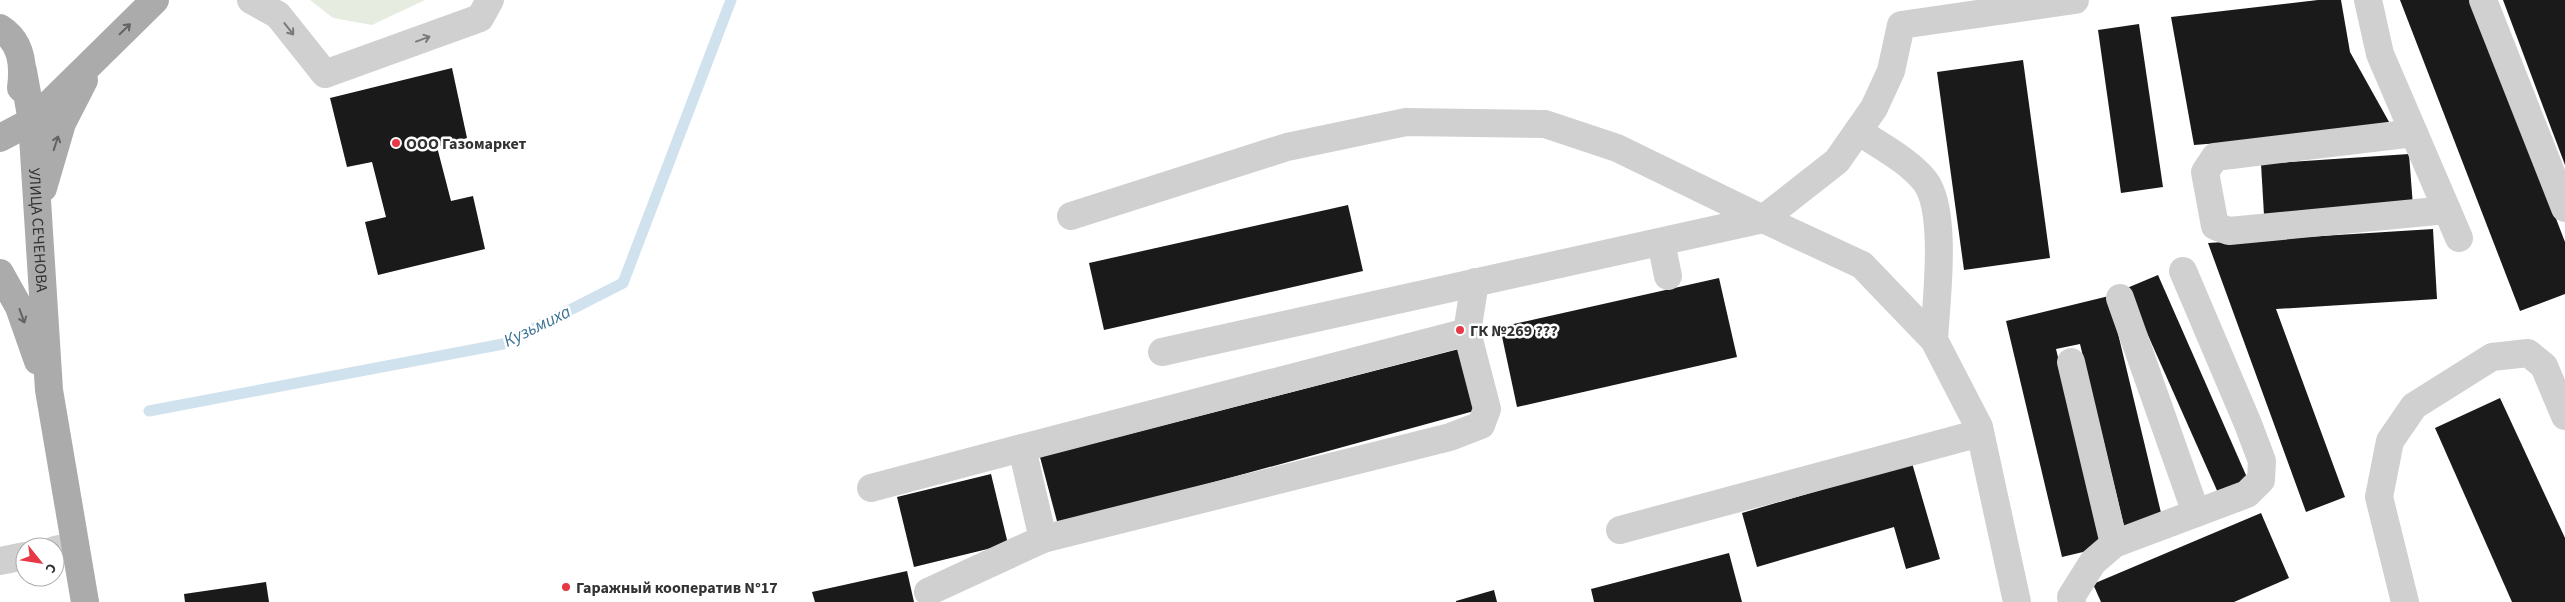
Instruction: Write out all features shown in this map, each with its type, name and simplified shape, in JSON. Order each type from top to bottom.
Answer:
[{"type":"main road","points":[[0,138],[32,121],[155,0]]},
{"type":"main road","name":"УЛИЦА СЕЧЕНОВА","points":[[0,28],[14,42],[22,54],[32,121],[49,390],[64,537]]},
{"type":"main road","points":[[39,242],[43,180],[62,123],[95,58]]},
{"type":"main road","points":[[0,129],[12,113],[18,100],[24,71]]},
{"type":"main road","name":"УЛИЦА СЕЧЕНОВА","points":[[0,272],[18,307],[49,390]]},
{"type":"main road","name":"УЛИЦА СЕЧЕНОВА","points":[[65,548],[85,602]]},
{"type":"lane","points":[[251,0],[278,15],[325,74],[480,18],[490,0]]},
{"type":"lane","points":[[1162,352],[1763,219],[1837,161],[1874,108],[1891,71],[1901,25],[2075,0]]},
{"type":"lane","points":[[2368,0],[2380,54],[2459,238]]},
{"type":"lane","points":[[2483,0],[2565,208]]},
{"type":"lane","points":[[1071,216],[1287,148],[1406,122],[1545,124],[1617,148],[1862,265],[1934,340],[1979,427],[2017,602]]},
{"type":"lane","points":[[1858,131],[1904,161],[1926,182],[1939,219],[1934,340]]},
{"type":"lane","points":[[2414,133],[2215,157],[2205,172],[2216,226],[2228,231],[2447,210]]},
{"type":"lane","points":[[1661,242],[1668,276]]},
{"type":"lane","points":[[2072,602],[2071,597],[2093,562],[2114,544],[2247,494],[2261,480],[2262,461],[2183,271]]},
{"type":"lane","points":[[928,592],[1043,539],[1450,437],[1481,425],[1487,410],[1467,332],[1475,282]]},
{"type":"lane","points":[[2120,298],[2196,513]]},
{"type":"lane","points":[[871,488],[1467,332]]},
{"type":"lane","points":[[2405,602],[2379,497],[2390,441],[2414,406],[2492,357],[2528,353],[2558,378],[2565,416]]},
{"type":"lane","points":[[2071,362],[2114,544]]},
{"type":"lane","points":[[1620,530],[1980,433]]},
{"type":"lane","points":[[1022,448],[1043,539]]},
{"type":"lane","points":[[0,561],[15,558]]},
{"type":"shaded area","points":[[310,0],[425,0],[372,25],[333,18]]},
{"type":"building","points":[[2318,0],[2341,0],[2350,52],[2393,129],[2194,145],[2171,17]]},
{"type":"building","points":[[2400,0],[2472,0],[2565,242],[2565,294],[2520,311]]},
{"type":"building","points":[[2503,0],[2565,0],[2565,165]]},
{"type":"building","points":[[2139,24],[2163,187],[2121,193],[2098,30]]},
{"type":"building","points":[[2023,60],[2050,258],[1964,270],[1937,72]]},
{"type":"building","name":"ООО Газомаркет","points":[[452,68],[467,138],[437,147],[451,201],[473,196],[485,249],[378,275],[365,222],[386,217],[372,162],[347,167],[330,98]]},
{"type":"building","points":[[2409,154],[2413,206],[2264,215],[2261,164]]},
{"type":"building","points":[[1348,205],[1363,271],[1104,330],[1089,263]]},
{"type":"building","points":[[2433,229],[2437,299],[2276,309],[2345,497],[2306,512],[2208,243]]},
{"type":"building","points":[[2158,275],[2249,482],[2219,495],[2127,288]]},
{"type":"building","points":[[1719,278],[1737,357],[1517,407],[1500,327]]},
{"type":"building","points":[[2109,296],[2163,521],[2125,530],[2080,344],[2056,349],[2104,547],[2062,557],[2006,321]]},
{"type":"building","points":[[1459,349],[1474,411],[1058,525],[1040,457]]},
{"type":"building","points":[[2500,398],[2565,538],[2565,602],[2512,602],[2435,428]]},
{"type":"building","points":[[1912,463],[1940,559],[1906,569],[1894,527],[1757,567],[1742,513]]},
{"type":"building","points":[[991,474],[1008,544],[914,567],[897,497]]},
{"type":"building","points":[[2261,513],[2289,578],[2234,602],[2101,602],[2093,584]]},
{"type":"building","points":[[1729,553],[1742,602],[1594,602],[1591,589]]},
{"type":"building","points":[[907,571],[914,602],[815,602],[812,592]]},
{"type":"building","points":[[266,582],[269,602],[185,602],[184,594]]},
{"type":"building","points":[[1494,590],[1497,602],[1456,602],[1456,601]]},
{"type":"waterway","name":"Кузьмиха","points":[[149,411],[503,344],[623,283],[731,0]]},
{"type":"place","name":"ООО Газомаркет","points":[[396,143]]},
{"type":"place","name":"ГК №269 ???","points":[[1460,330]]},
{"type":"place","name":"Гаражный кооператив N°17","points":[[566,587]]}]
